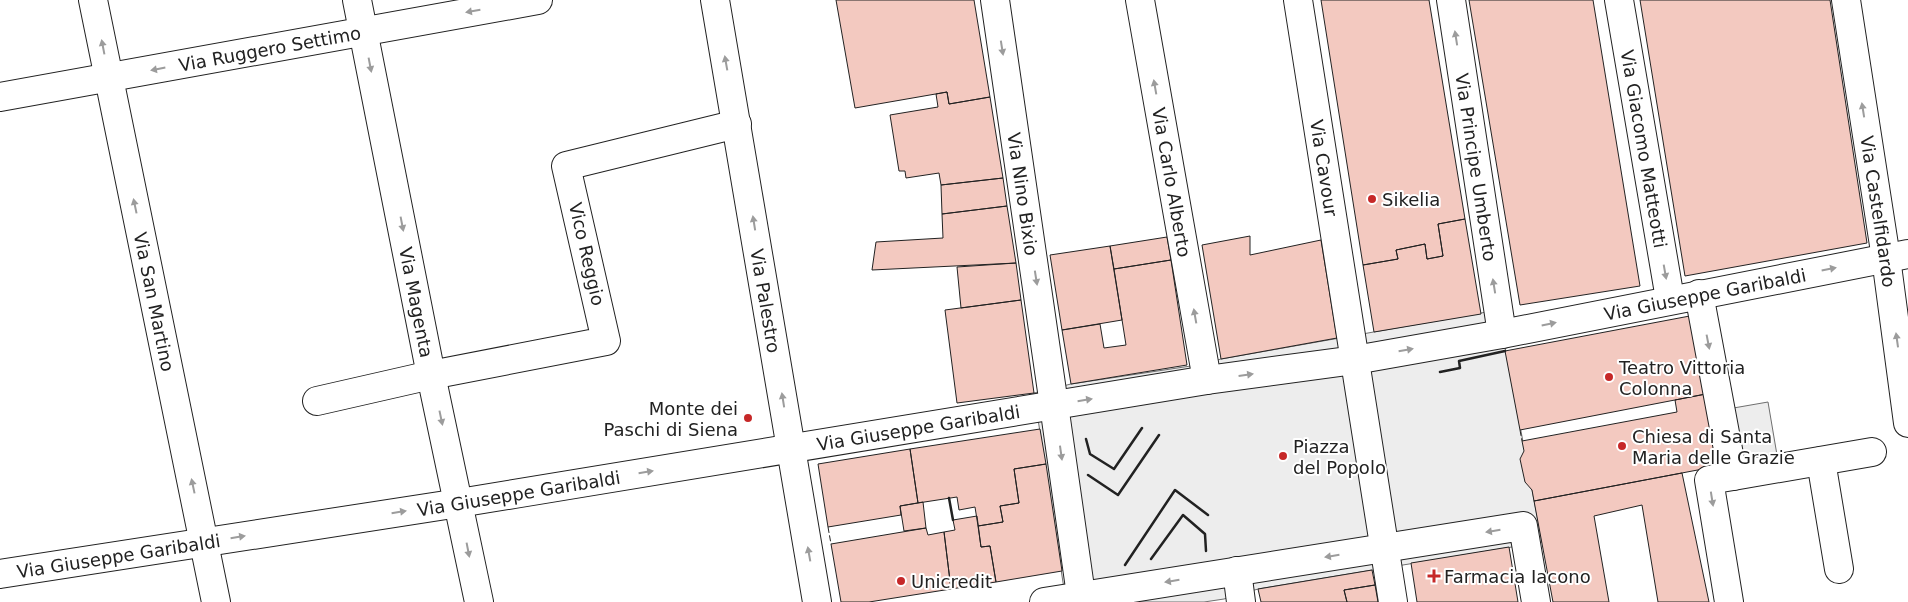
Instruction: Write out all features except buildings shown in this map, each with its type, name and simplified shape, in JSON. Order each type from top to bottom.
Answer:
[{"type":"street","name":"Via San Martino","points":[[93,0],[216,602]]},
{"type":"street","name":"Via Magenta","points":[[357,0],[431,375],[479,602]]},
{"type":"street","name":"Via Ruggero Settimo","points":[[0,97],[538,0]]},
{"type":"street","name":"Via Palestro","points":[[715,0],[817,602]]},
{"type":"street","name":"Via Nino Bixio","points":[[994,0],[1048,400],[1068,599]]},
{"type":"street","name":"Via Carlo Alberto","points":[[1140,0],[1205,372]]},
{"type":"street","name":"Via Cavour","points":[[1298,0],[1386,558]]},
{"type":"street","name":"Via Principe Umberto","points":[[1451,0],[1502,334]]},
{"type":"street","name":"Via Giacomo Matteotti","points":[[1619,0],[1670,299]]},
{"type":"street","name":"Via Castelfidardo","points":[[1846,0],[1897,256],[1908,423]]},
{"type":"street","name":"Vico Reggio","points":[[431,375],[606,340],[566,166],[737,124]]},
{"type":"street","name":"Via Giuseppe Garibaldi","points":[[0,574],[459,503],[791,448],[1205,372],[1353,348],[1502,334],[1670,299],[1897,256]]},
{"type":"street","points":[[1699,294],[1733,476]]},
{"type":"street","points":[[317,401],[431,375]]},
{"type":"street","points":[[1729,602],[1709,480],[1872,452]]},
{"type":"street","points":[[1821,461],[1839,569]]},
{"type":"street","points":[[1068,599],[1239,589],[1386,558],[1523,526],[1536,602]]},
{"type":"street","points":[[1386,558],[1393,602]]},
{"type":"shaded area","name":"Piazza del Popolo","points":[[1498,310],[1542,542],[1258,589],[1224,599],[1204,602],[1066,602],[1034,393],[1071,384],[1204,364],[1221,359]]},
{"type":"shaded area","points":[[1768,402],[1777,455],[1736,489],[1722,410]]},
{"type":"fence","points":[[1520,430],[1522,441]]},
{"type":"fence","points":[[828,527],[831,544]]},
{"type":"wall","points":[[1440,372],[1460,368],[1459,361],[1505,351]]},
{"type":"wall","points":[[1086,439],[1090,454],[1114,469],[1142,428]]},
{"type":"wall","points":[[1088,475],[1118,495],[1159,435]]},
{"type":"wall","points":[[1125,565],[1175,490],[1208,515]]},
{"type":"wall","points":[[949,498],[953,520]]},
{"type":"wall","points":[[1151,559],[1183,515],[1205,534],[1206,551]]},
{"type":"place","name":"Sikelia","points":[[1372,199]]},
{"type":"place","name":"Teatro Vittoria Colonna","points":[[1609,377]]},
{"type":"place","name":"Monte dei Paschi di Siena","points":[[748,418]]},
{"type":"place","name":"Chiesa di Santa Maria delle Grazie","points":[[1622,446]]},
{"type":"place","name":"Piazza del Popolo","points":[[1283,456]]},
{"type":"place","name":"Farmacia Iacono","points":[[1434,576]]},
{"type":"place","name":"Unicredit","points":[[901,581]]}]
